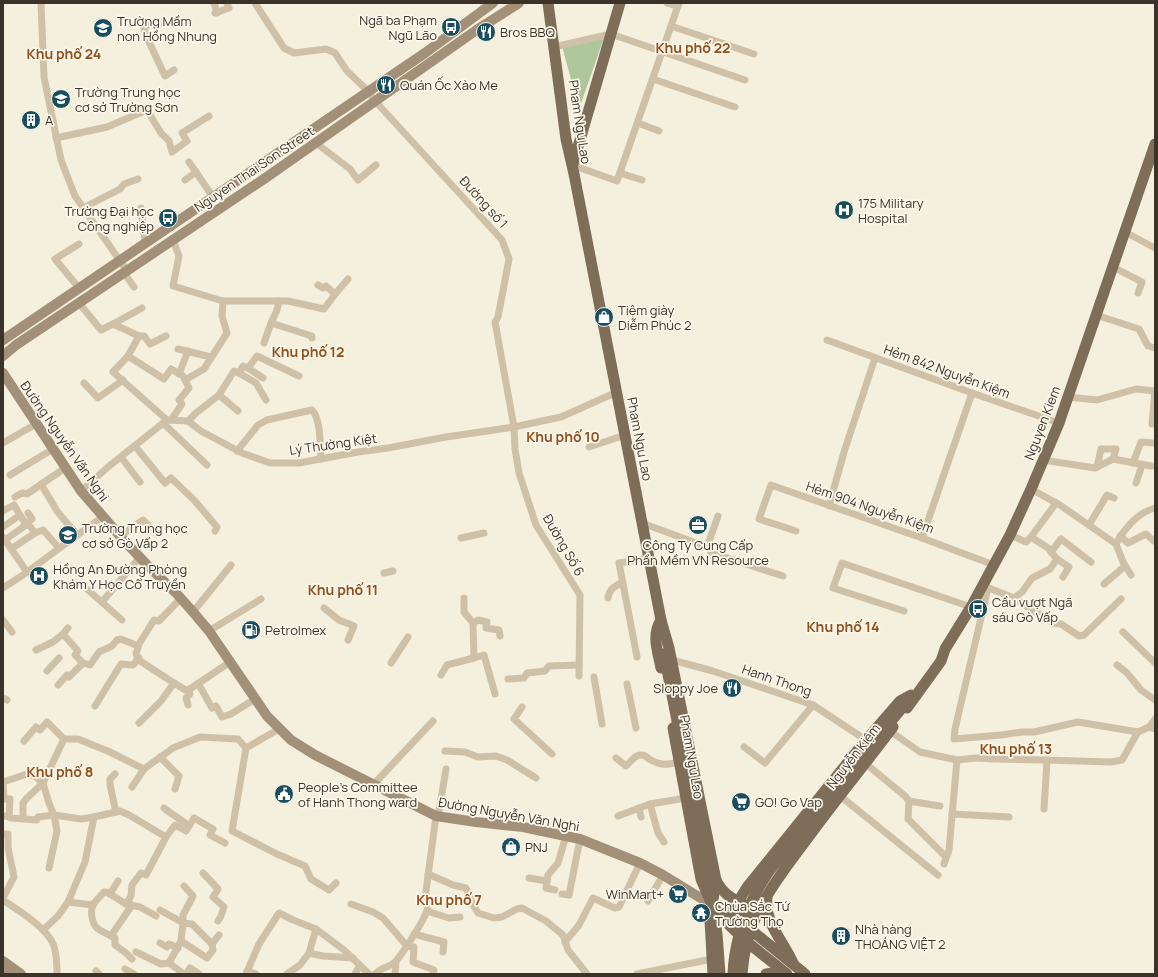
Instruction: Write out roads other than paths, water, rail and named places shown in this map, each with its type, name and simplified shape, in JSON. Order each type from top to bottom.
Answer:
[{"type":"main road","name":"Nguyen Thai Son Street","points":[[3,356],[16,345],[316,143],[478,29],[519,3]]},
{"type":"main road","name":"Pham Ngu Lao","points":[[548,3],[566,139],[661,620],[656,631],[656,642],[701,879],[712,905]]},
{"type":"main road","points":[[572,165],[620,3]]},
{"type":"main road","name":"Nguyen Thai Son Street","points":[[3,340],[426,53],[487,5]]},
{"type":"main road","name":"Nguyen Kiem","points":[[732,974],[738,942],[745,918],[754,896],[770,870],[913,696],[986,587],[994,565],[1010,535],[1059,423],[1155,144]]},
{"type":"main road","name":"Đường Nguyễn Văn Nghi","points":[[3,374],[81,491],[102,517],[194,612],[209,631],[267,716],[291,740],[310,753],[437,816],[523,827],[580,839],[663,874],[712,905]]},
{"type":"main road","points":[[661,620],[661,638],[668,657],[716,880],[726,895],[744,905],[750,907],[757,906],[762,902]]},
{"type":"main road","name":"Nguyễn Kiệm","points":[[742,974],[747,942],[762,902],[769,890],[839,795],[890,731],[942,661],[945,649]]},
{"type":"main road","points":[[668,657],[713,906],[720,974]]},
{"type":"main road","name":"Nguyễn Kiệm","points":[[729,917],[748,886],[866,740],[900,701],[913,696]]},
{"type":"main road","points":[[713,974],[710,928],[716,880]]},
{"type":"main road","points":[[769,890],[766,903],[768,915],[772,925],[790,955],[791,970]]},
{"type":"main road","points":[[712,905],[751,930],[791,970]]},
{"type":"main road","points":[[729,917],[747,942],[791,970],[805,974]]},
{"type":"main road","points":[[712,959],[744,957]]},
{"type":"main road","points":[[3,961],[21,974]]},
{"type":"main road","points":[[3,970],[8,974]]},
{"type":"main road","points":[[766,974],[783,974]]},
{"type":"street","points":[[41,3],[44,77],[61,160],[71,189],[120,260],[134,287]]},
{"type":"street","points":[[214,3],[216,13],[229,8],[227,3]]},
{"type":"street","points":[[255,3],[284,48],[294,53],[326,49],[334,53],[346,71],[368,91]]},
{"type":"street","points":[[572,165],[617,181],[678,5],[667,3]]},
{"type":"street","points":[[159,24],[144,26],[144,29],[165,76],[174,70]]},
{"type":"street","points":[[671,26],[754,54]]},
{"type":"street","points":[[554,46],[611,34],[745,80]]},
{"type":"street","points":[[653,79],[735,107]]},
{"type":"street","name":"Đường số 1","points":[[368,91],[376,102],[502,240],[509,259],[498,316],[495,322],[514,427]]},
{"type":"street","points":[[56,138],[106,127],[147,110],[161,133],[169,141],[172,152],[187,141],[182,133],[209,116]]},
{"type":"street","points":[[638,122],[659,131]]},
{"type":"street","points":[[316,143],[350,169],[358,180],[376,165]]},
{"type":"street","points":[[189,162],[213,197]]},
{"type":"street","points":[[185,180],[196,172]]},
{"type":"street","points":[[620,173],[642,180]]},
{"type":"street","points":[[83,208],[120,190],[124,184],[138,179]]},
{"type":"street","points":[[141,208],[145,243]]},
{"type":"street","points":[[1125,232],[1155,248]]},
{"type":"street","points":[[173,240],[179,256],[173,286],[223,301],[288,301],[324,309],[348,279]]},
{"type":"street","points":[[79,244],[55,259],[79,288]]},
{"type":"street","points":[[1113,267],[1142,282],[1138,293]]},
{"type":"street","points":[[318,285],[323,288],[326,286],[335,294]]},
{"type":"street","points":[[185,380],[204,369],[227,332],[222,316],[223,301]]},
{"type":"street","points":[[264,343],[279,301]]},
{"type":"street","points":[[79,303],[101,330],[142,308]]},
{"type":"street","points":[[1096,315],[1139,329],[1148,346],[1155,348]]},
{"type":"street","points":[[271,323],[312,336],[312,338]]},
{"type":"street","points":[[113,324],[139,336],[144,336],[150,344],[166,336]]},
{"type":"street","points":[[139,336],[128,356],[113,372],[167,421],[207,465]]},
{"type":"street","name":"Hẻm 842 Nguyễn Kiệm","points":[[827,340],[1059,423]]},
{"type":"street","points":[[178,349],[211,357]]},
{"type":"street","points":[[179,374],[188,351]]},
{"type":"street","points":[[81,491],[108,467],[167,421],[182,404],[179,400],[189,388],[183,376],[171,369],[164,379],[128,356]]},
{"type":"street","points":[[248,368],[256,356],[299,376]]},
{"type":"street","points":[[829,506],[844,452],[875,358]]},
{"type":"street","points":[[239,373],[243,366],[263,378]]},
{"type":"street","points":[[167,421],[188,421],[196,412],[219,395],[234,371],[256,383],[266,400]]},
{"type":"street","points":[[84,383],[98,398],[123,380]]},
{"type":"street","points":[[1068,397],[1097,400],[1136,389],[1155,390],[1152,424]]},
{"type":"street","name":"Lý Thường Kiệt","points":[[188,421],[201,431],[237,451],[270,463],[299,464],[358,452],[514,427],[561,416],[617,392]]},
{"type":"street","points":[[922,538],[972,393]]},
{"type":"street","points":[[219,395],[238,411]]},
{"type":"street","points":[[237,451],[258,425],[267,420],[312,410],[316,414],[321,460]]},
{"type":"street","points":[[3,443],[36,424]]},
{"type":"street","name":"Đường Số 6","points":[[514,427],[515,449],[519,473],[536,524],[580,595],[579,676]]},
{"type":"street","points":[[589,447],[625,435]]},
{"type":"street","points":[[1133,463],[1140,442],[1155,443]]},
{"type":"street","points":[[135,446],[165,483],[171,478],[194,500],[217,528],[215,531]]},
{"type":"street","points":[[10,476],[53,449]]},
{"type":"street","points":[[1097,467],[1101,449],[1116,449],[1113,459]]},
{"type":"street","points":[[121,457],[140,482]]},
{"type":"street","points":[[1043,460],[1095,468],[1113,459],[1151,466]]},
{"type":"street","points":[[1136,482],[1142,465]]},
{"type":"street","points":[[3,512],[22,493],[26,494],[65,468]]},
{"type":"street","points":[[41,484],[57,511],[77,535]]},
{"type":"street","name":"Hẻm 904 Nguyễn Kiệm","points":[[796,531],[759,519],[771,485],[994,565]]},
{"type":"street","points":[[1031,489],[1056,503],[1116,544],[1125,566],[1131,575]]},
{"type":"street","points":[[1089,525],[1107,495],[1114,498]]},
{"type":"street","points":[[14,501],[20,515],[35,533]]},
{"type":"street","points":[[1010,535],[1026,542],[1056,503]]},
{"type":"street","points":[[1116,544],[1120,536],[1132,521],[1146,511],[1155,508]]},
{"type":"street","points":[[27,572],[4,539],[32,519],[28,513]]},
{"type":"street","points":[[3,527],[20,515]]},
{"type":"street","points":[[708,547],[718,516]]},
{"type":"street","points":[[3,588],[102,517]]},
{"type":"street","points":[[120,536],[143,520],[157,534]]},
{"type":"street","points":[[642,523],[708,547],[712,553],[783,576]]},
{"type":"street","points":[[11,549],[35,533],[43,530],[59,548]]},
{"type":"street","points":[[461,538],[484,533]]},
{"type":"street","points":[[1120,536],[1128,543],[1146,534],[1155,542]]},
{"type":"street","points":[[1031,537],[1048,548],[1057,559],[1069,567],[1063,577]]},
{"type":"street","points":[[1052,552],[1061,539],[1091,562]]},
{"type":"street","points":[[102,602],[140,557]]},
{"type":"street","points":[[637,657],[619,564],[649,558]]},
{"type":"street","points":[[1014,598],[1022,592],[1032,578],[1050,569],[1057,559]]},
{"type":"street","points":[[904,611],[833,588],[842,563],[971,608]]},
{"type":"street","points":[[194,612],[230,566]]},
{"type":"street","points":[[1104,584],[1125,566]]},
{"type":"street","points":[[384,573],[393,571]]},
{"type":"street","points":[[608,598],[609,593],[614,586],[623,582]]},
{"type":"street","points":[[1121,599],[1084,635],[1081,636],[1075,635],[1061,624],[1052,623],[1014,598],[986,587],[954,739],[1034,732],[1078,722],[1138,732],[1152,728],[1155,719]]},
{"type":"street","points":[[88,590],[122,620]]},
{"type":"street","points":[[95,706],[121,664],[133,665],[138,658],[136,654],[138,646],[154,620],[159,621],[181,598]]},
{"type":"street","points":[[464,598],[464,612],[474,623],[474,658]]},
{"type":"street","points":[[209,631],[261,599]]},
{"type":"street","points":[[324,608],[339,620],[354,626],[348,640]]},
{"type":"street","points":[[3,620],[12,632]]},
{"type":"street","points":[[474,623],[478,620],[487,622],[486,628],[499,630],[500,636]]},
{"type":"street","points":[[36,650],[53,642],[68,628]]},
{"type":"street","points":[[1123,632],[1155,663]]},
{"type":"street","points":[[63,634],[78,651],[75,655],[83,663],[90,665],[99,652],[112,646],[117,640],[121,639],[138,646]]},
{"type":"street","points":[[391,663],[408,637]]},
{"type":"street","points":[[442,675],[447,665],[484,655],[495,694]]},
{"type":"street","name":"Hanh Thong","points":[[668,657],[814,705],[866,740]]},
{"type":"street","points":[[47,671],[58,658]]},
{"type":"street","points":[[137,659],[187,691],[230,662]]},
{"type":"street","points":[[58,685],[67,675],[69,677],[83,663]]},
{"type":"street","points":[[508,679],[524,678],[527,673],[546,671],[549,666],[579,665]]},
{"type":"street","points":[[1117,665],[1127,673],[1141,690],[1155,700]]},
{"type":"street","points":[[594,677],[602,724]]},
{"type":"street","points":[[139,723],[161,701],[174,683]]},
{"type":"street","points":[[198,683],[212,708],[216,706],[222,717],[231,714],[255,699]]},
{"type":"street","points":[[627,684],[636,728]]},
{"type":"street","points":[[188,705],[186,698],[190,694],[189,690]]},
{"type":"street","points":[[744,747],[765,764],[814,705]]},
{"type":"street","points":[[522,707],[514,719],[552,754]]},
{"type":"street","points":[[373,785],[433,721]]},
{"type":"street","points":[[24,741],[36,726],[40,730],[47,722],[64,739],[78,739],[110,752],[144,769]]},
{"type":"street","points":[[246,748],[279,729]]},
{"type":"street","points":[[890,731],[920,752],[957,760],[976,758],[1111,762],[1122,760],[1138,732]]},
{"type":"street","points":[[132,787],[144,769],[160,756],[172,748],[200,737],[238,739],[246,748]]},
{"type":"street","points":[[23,819],[24,803],[27,798],[43,783],[64,739]]},
{"type":"street","points":[[246,748],[232,831],[305,866],[311,879],[329,890],[336,883]]},
{"type":"street","points":[[445,751],[465,752],[478,757],[496,756],[506,760],[536,778]]},
{"type":"street","points":[[616,758],[626,766],[640,754],[656,763],[666,765],[679,762]]},
{"type":"street","points":[[160,756],[179,776],[175,789]]},
{"type":"street","points":[[865,763],[905,796],[909,801],[908,819],[945,861],[949,850],[957,760]]},
{"type":"street","points":[[1044,809],[1047,760]]},
{"type":"street","points":[[375,974],[384,967],[390,966],[396,962],[427,911],[426,891],[428,874],[446,769]]},
{"type":"street","points":[[49,868],[56,831],[54,815],[43,783],[35,776],[27,774],[3,782],[4,799],[10,799],[6,817],[37,820],[38,817],[54,815],[81,819],[120,811],[166,837]]},
{"type":"street","points":[[115,774],[110,779],[110,784],[116,812]]},
{"type":"street","points":[[839,795],[938,875]]},
{"type":"street","points":[[618,816],[650,804],[686,798]]},
{"type":"street","points":[[909,801],[940,806]]},
{"type":"street","points":[[650,804],[658,833],[664,842]]},
{"type":"street","points":[[164,808],[189,826]]},
{"type":"street","points":[[639,808],[641,817]]},
{"type":"street","points":[[952,814],[1008,817]]},
{"type":"street","points":[[43,930],[58,916],[68,902],[85,862],[94,817]]},
{"type":"street","points":[[111,936],[129,905],[132,885],[141,873],[146,875],[166,837],[175,825],[186,831],[194,818],[213,829],[210,834],[225,843]]},
{"type":"street","points":[[5,834],[14,877],[3,899],[43,930],[52,941],[57,974]]},
{"type":"street","points":[[566,836],[558,863],[548,874],[546,888],[569,895],[580,839]]},
{"type":"street","points":[[565,942],[579,924],[594,898],[615,908],[619,907],[640,863]]},
{"type":"street","points":[[203,873],[218,889],[213,897],[224,907],[218,921]]},
{"type":"street","points":[[428,874],[453,885],[466,888],[478,913],[494,918],[502,917],[522,908],[546,921],[563,935],[568,950],[587,974]]},
{"type":"street","points":[[648,901],[663,874]]},
{"type":"street","points":[[529,878],[547,881]]},
{"type":"street","points":[[110,894],[118,881]]},
{"type":"street","points":[[169,963],[179,945],[183,915],[193,896],[184,886]]},
{"type":"street","points":[[132,959],[115,945],[115,938],[96,927],[92,917],[92,908],[95,902],[104,892],[106,892],[129,905],[140,908],[156,916]]},
{"type":"street","points":[[68,902],[93,906]]},
{"type":"street","points":[[350,904],[373,912],[383,918],[407,946],[414,947],[413,962],[434,970],[433,974]]},
{"type":"street","points":[[160,910],[183,923],[192,924],[212,944],[213,950],[207,958],[179,945],[169,944],[167,947],[160,944]]},
{"type":"street","points":[[427,911],[449,918],[460,917]]},
{"type":"street","points":[[256,974],[246,972],[259,944],[279,912],[293,920],[316,929],[344,950],[369,974]]},
{"type":"street","points":[[288,974],[300,965],[308,952],[316,929]]},
{"type":"street","points":[[414,934],[444,942],[443,952]]},
{"type":"street","points":[[212,944],[219,935]]},
{"type":"street","points":[[136,952],[161,964],[169,963],[185,974],[190,968],[196,973]]},
{"type":"street","points":[[308,952],[323,956],[353,958]]},
{"type":"street","points":[[637,974],[656,972],[712,959]]},
{"type":"street","points":[[395,974],[396,962]]},
{"type":"street","points":[[355,974],[360,965]]},
{"type":"street","points":[[125,968],[134,974]]},
{"type":"place","name":"Ngã ba Phạm Ngũ Lão","points":[[451,27]]},
{"type":"place","name":"Trường Mầm non Hồng Nhung","points":[[103,28]]},
{"type":"place","name":"Bros BBQ","points":[[486,32]]},
{"type":"place","name":"Quán Ốc Xào Me","points":[[386,85]]},
{"type":"place","name":"Trường Trung học cơ sở Trường Sơn","points":[[61,99]]},
{"type":"place","name":"A","points":[[31,120]]},
{"type":"place","name":"175 Military Hospital","points":[[844,210]]},
{"type":"place","name":"Trường Đại học Công nghiệp","points":[[168,218]]},
{"type":"place","name":"Tiệm giày Diễm Phúc 2","points":[[604,317]]},
{"type":"place","name":"Công Ty Cung Cấp Phần Mềm VN Resource","points":[[698,525]]},
{"type":"place","name":"Trường Trung học cơ sở Gò Vấp 2","points":[[68,535]]},
{"type":"place","name":"Hồng An Đường Phòng Khám Y Học Cổ Truyền","points":[[39,576]]},
{"type":"place","name":"Cầu vượt Ngã sáu Gò Vấp","points":[[978,609]]},
{"type":"place","name":"Petrolmex","points":[[251,630]]},
{"type":"place","name":"Sloppy Joe","points":[[732,688]]},
{"type":"place","name":"People's Committee of Hanh Thong ward","points":[[284,794]]},
{"type":"place","name":"GO! Go Vap","points":[[741,802]]},
{"type":"place","name":"PNJ","points":[[511,847]]},
{"type":"place","name":"WinMart+","points":[[678,894]]},
{"type":"place","name":"Chùa Sắc Tứ Trường Thọ","points":[[701,913]]},
{"type":"place","name":"Nhà hàng THOÁNG VIỆT 2","points":[[841,936]]},
{"type":"district","name":"Khu phố 22","points":[[693,47]]},
{"type":"district","name":"Khu phố 24","points":[[64,53]]},
{"type":"district","name":"Khu phố 12","points":[[308,351]]},
{"type":"district","name":"Khu phố 10","points":[[563,436]]},
{"type":"district","name":"Khu phố 11","points":[[343,589]]},
{"type":"district","name":"Khu phố 14","points":[[843,626]]},
{"type":"district","name":"Khu phố 13","points":[[1016,748]]},
{"type":"district","name":"Khu phố 8","points":[[60,771]]},
{"type":"district","name":"Khu phố 7","points":[[449,899]]}]
